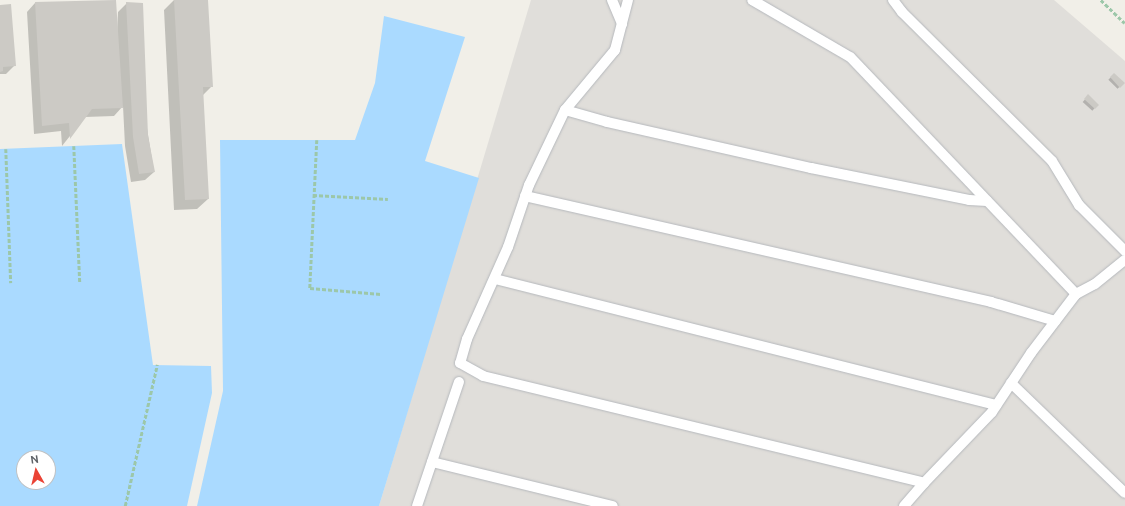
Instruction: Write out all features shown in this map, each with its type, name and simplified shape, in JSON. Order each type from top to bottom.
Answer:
[{"type":"lane","points":[[612,0],[622,24]]},
{"type":"lane","points":[[628,0],[615,50],[565,110],[525,196],[494,279],[467,338],[460,363],[483,376],[924,483]]},
{"type":"lane","points":[[752,0],[850,57],[1076,294]]},
{"type":"lane","points":[[893,0],[902,12],[1052,162],[1079,205],[1125,251]]},
{"type":"lane","points":[[565,110],[607,122],[811,168],[969,200],[988,201]]},
{"type":"lane","points":[[525,196],[991,302],[1055,321]]},
{"type":"lane","points":[[904,506],[996,405],[1055,321],[1076,294],[1095,284],[1125,260]]},
{"type":"lane","points":[[494,279],[996,405]]},
{"type":"lane","points":[[417,506],[459,382]]},
{"type":"lane","points":[[1011,383],[1125,493]]},
{"type":"lane","points":[[432,462],[613,506]]},
{"type":"path","points":[[1101,0],[1125,23]]},
{"type":"path","points":[[317,140],[313,195],[310,288],[381,294]]},
{"type":"path","points":[[74,146],[80,283]]},
{"type":"path","points":[[6,149],[11,283]]},
{"type":"path","points":[[313,195],[388,199]]},
{"type":"path","points":[[125,506],[158,365]]},
{"type":"shaded area","points":[[531,0],[1054,0],[1125,61],[1125,506],[379,506]]},
{"type":"water","points":[[384,16],[465,37],[425,161],[479,178],[379,506],[197,506],[223,391],[220,140],[355,140],[375,83]]},
{"type":"water","points":[[122,144],[153,365],[211,366],[212,393],[187,506],[0,506],[0,149]]},
{"type":"building","points":[[116,0],[123,108],[92,109],[70,139],[69,123],[42,126],[35,2]]},
{"type":"building","points":[[174,0],[208,0],[213,87],[203,87],[209,199],[185,200]]},
{"type":"building","points":[[126,2],[143,3],[148,136],[155,172],[139,174],[133,137]]},
{"type":"building","points":[[11,4],[16,66],[3,67],[3,71],[0,72],[0,5]]},
{"type":"building","points":[[1114,73],[1125,83],[1120,88],[1110,77]]},
{"type":"building","points":[[1088,94],[1099,105],[1095,109],[1084,99]]}]
